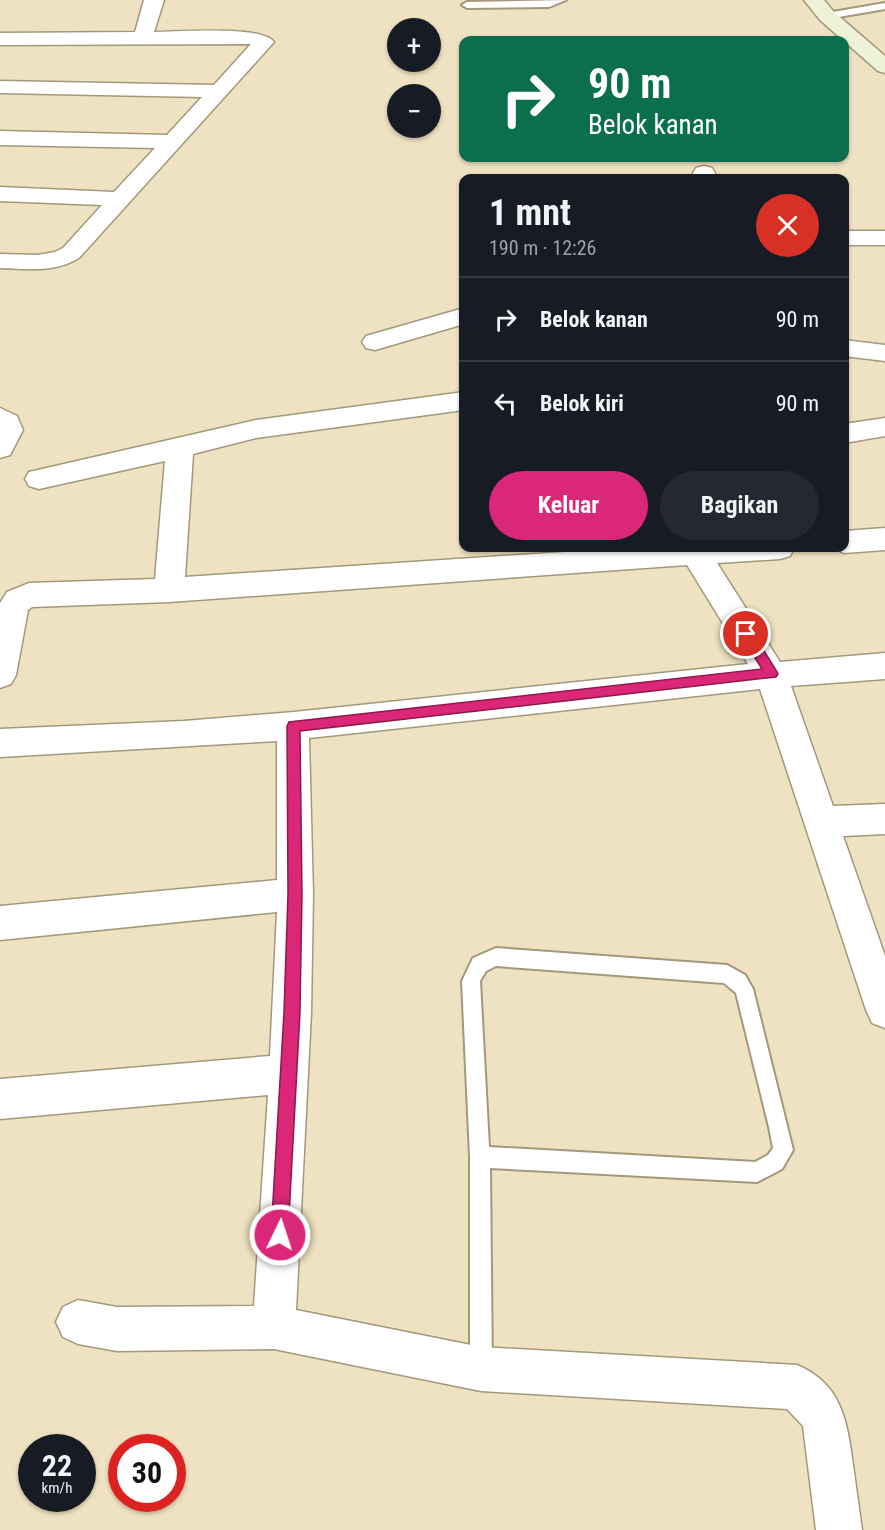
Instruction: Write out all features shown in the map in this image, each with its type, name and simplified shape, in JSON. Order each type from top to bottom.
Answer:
[{"type":"street","points":[[143,38],[154,0]]},
{"type":"street","points":[[814,0],[826,16],[885,67]]},
{"type":"street","points":[[0,39],[252,37],[264,42],[65,258],[49,261],[0,261]]},
{"type":"street","points":[[0,87],[220,91]]},
{"type":"street","points":[[0,138],[173,142]]},
{"type":"street","points":[[0,194],[118,199]]},
{"type":"street","points":[[849,238],[885,238]]},
{"type":"street","points":[[375,342],[459,317]]},
{"type":"street","points":[[849,348],[885,352]]},
{"type":"street","points":[[39,479],[256,429],[459,402]]},
{"type":"street","points":[[0,417],[8,423],[10,430],[0,448]]},
{"type":"street","points":[[849,433],[885,427]]},
{"type":"street","points":[[169,590],[180,448]]},
{"type":"street","points":[[849,542],[885,539]]},
{"type":"street","points":[[0,675],[13,607],[18,600],[29,595],[169,590],[732,552]]},
{"type":"street","points":[[696,555],[771,674],[883,998]]},
{"type":"street","points":[[0,743],[112,739],[293,726],[771,674],[885,666]]},
{"type":"street","points":[[274,1328],[290,1074],[295,894],[293,726]]},
{"type":"street","points":[[821,822],[885,819]]},
{"type":"street","points":[[0,923],[295,894]]},
{"type":"street","points":[[0,1099],[290,1074]]},
{"type":"street","points":[[78,1322],[117,1329],[274,1328],[481,1369],[797,1387],[817,1407],[825,1423],[839,1530]]},
{"type":"lane","points":[[467,5],[549,4],[561,0]]},
{"type":"lane","points":[[826,16],[885,6]]},
{"type":"lane","points":[[480,1157],[757,1172],[775,1162],[783,1150],[779,1127],[744,989],[728,974],[496,957],[485,959],[476,966],[471,981],[480,1157],[481,1369]]},
{"type":"route","points":[[280,1235],[292,1012],[295,894],[293,726],[771,674],[746,634]]}]
